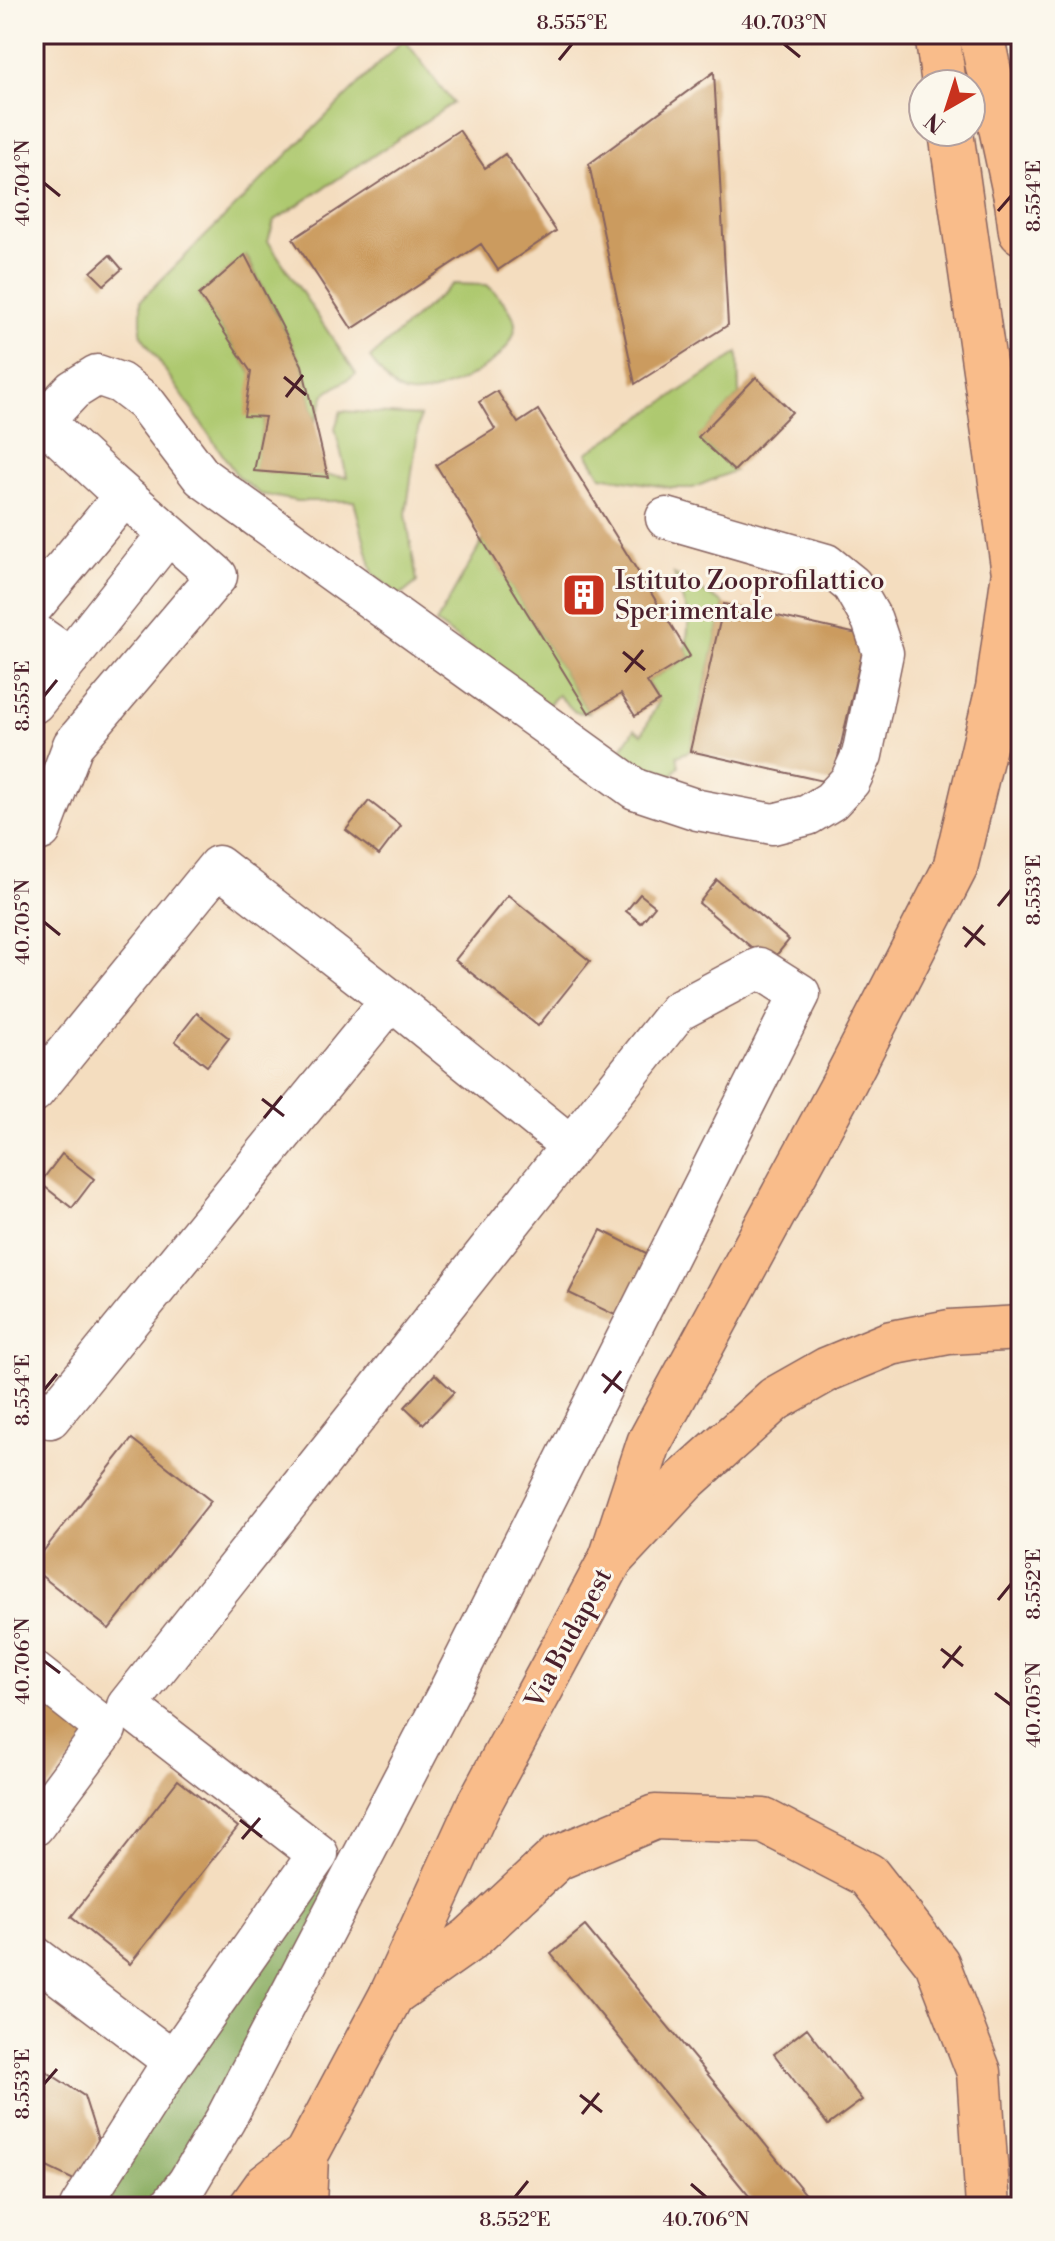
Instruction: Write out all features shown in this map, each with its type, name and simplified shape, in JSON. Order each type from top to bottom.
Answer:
[{"type":"main road","points":[[937,34],[942,68]]},
{"type":"main road","points":[[981,34],[1021,232]]},
{"type":"main road","points":[[953,148],[1021,627]]},
{"type":"main road","points":[[611,1559],[649,1443],[844,1083],[955,868],[998,688],[1014,572]]},
{"type":"main road","name":"Via Budapest","points":[[251,2207],[266,2186],[306,2155],[392,1994],[479,1804],[611,1559],[685,1480],[775,1399],[828,1369],[891,1343],[949,1332],[1016,1328]]},
{"type":"main road","points":[[392,1994],[470,1939],[557,1858],[655,1817],[764,1821],[868,1875],[937,1963],[979,2072],[988,2207]]},
{"type":"main road","name":"Via Budapest","points":[[304,2207],[306,2155]]},
{"type":"lane","points":[[34,828],[41,830],[73,745],[217,576],[39,426],[73,390],[97,375],[120,383],[145,402],[202,477],[635,789],[698,810],[773,824],[808,815],[831,801],[850,781],[862,755],[883,653],[872,620],[852,585],[826,564],[666,518]]},
{"type":"lane","points":[[34,605],[117,489]]},
{"type":"lane","points":[[34,703],[168,534]]},
{"type":"lane","points":[[34,633],[70,658]]},
{"type":"lane","points":[[34,1092],[218,866],[391,1000],[571,1146]]},
{"type":"lane","points":[[34,1826],[678,1011],[759,968],[800,994],[443,1703],[225,2120],[188,2182],[169,2207]]},
{"type":"lane","points":[[34,1405],[50,1418],[391,1000]]},
{"type":"lane","points":[[34,1672],[117,1718],[318,1854],[173,2061],[80,2207]]},
{"type":"lane","points":[[34,1956],[173,2061]]},
{"type":"green space","points":[[404,39],[453,103],[274,221],[268,241],[356,374],[325,394],[315,422],[302,365],[246,255],[199,295],[251,372],[265,417],[255,471],[347,477],[335,428],[341,411],[420,416],[406,514],[417,582],[400,596],[373,574],[354,501],[297,501],[260,494],[238,477],[141,335],[141,300]]},
{"type":"green space","points":[[453,284],[487,285],[512,313],[515,324],[513,337],[491,362],[458,382],[424,393],[404,392],[387,380],[370,358]]},
{"type":"green space","points":[[738,353],[739,395],[699,437],[734,471],[693,488],[672,488],[601,476],[587,453]]},
{"type":"green space","points":[[483,540],[589,713],[575,712],[558,695],[548,705],[436,623]]},
{"type":"green space","points":[[674,574],[724,604],[690,751],[677,756],[679,766],[667,782],[618,755],[635,729],[642,734],[659,701],[647,682],[690,656],[686,650],[689,619]]},
{"type":"green space","points":[[321,1856],[353,1863],[160,2207],[85,2207]]},
{"type":"building","points":[[714,72],[728,325],[635,384],[589,164]]},
{"type":"building","points":[[459,130],[485,168],[505,154],[556,231],[498,270],[481,244],[352,329],[293,239]]},
{"type":"building","points":[[110,255],[122,269],[104,285],[91,272]]},
{"type":"building","points":[[245,255],[302,365],[328,477],[254,471],[265,417],[244,416],[251,372],[199,295]]},
{"type":"building","points":[[756,377],[792,412],[734,471],[698,437]]},
{"type":"building","name":"Istituto Zooprofilattico Sperimentale","points":[[497,391],[518,423],[538,410],[690,656],[647,682],[659,701],[635,716],[621,694],[589,713],[436,465],[495,429],[479,402]]},
{"type":"building","points":[[724,604],[866,636],[832,783],[690,751]]},
{"type":"building","points":[[369,801],[401,826],[379,855],[346,830]]},
{"type":"building","points":[[717,880],[789,940],[770,963],[699,903]]},
{"type":"building","points":[[640,894],[655,906],[641,923],[626,911]]},
{"type":"building","points":[[508,895],[590,961],[538,1026],[455,960]]},
{"type":"building","points":[[197,1013],[229,1038],[207,1066],[175,1041]]},
{"type":"building","points":[[62,1154],[94,1179],[72,1208],[40,1183]]},
{"type":"building","points":[[601,1230],[650,1255],[619,1317],[569,1293]]},
{"type":"building","points":[[435,1374],[454,1392],[423,1424],[405,1407]]},
{"type":"building","points":[[132,1439],[211,1501],[109,1629],[34,1570],[34,1563]]},
{"type":"building","points":[[34,1691],[90,1736],[34,1806]]},
{"type":"building","points":[[178,1780],[238,1827],[130,1964],[71,1917]]},
{"type":"building","points":[[585,1926],[816,2207],[758,2207],[551,1954]]},
{"type":"building","points":[[807,2028],[862,2100],[828,2125],[774,2054]]},
{"type":"building","points":[[44,2070],[84,2096],[98,2140],[76,2181],[47,2167],[34,2196],[34,2082]]},
{"type":"place","name":"Istituto Zooprofilattico Sperimentale","points":[[584,595]]}]
